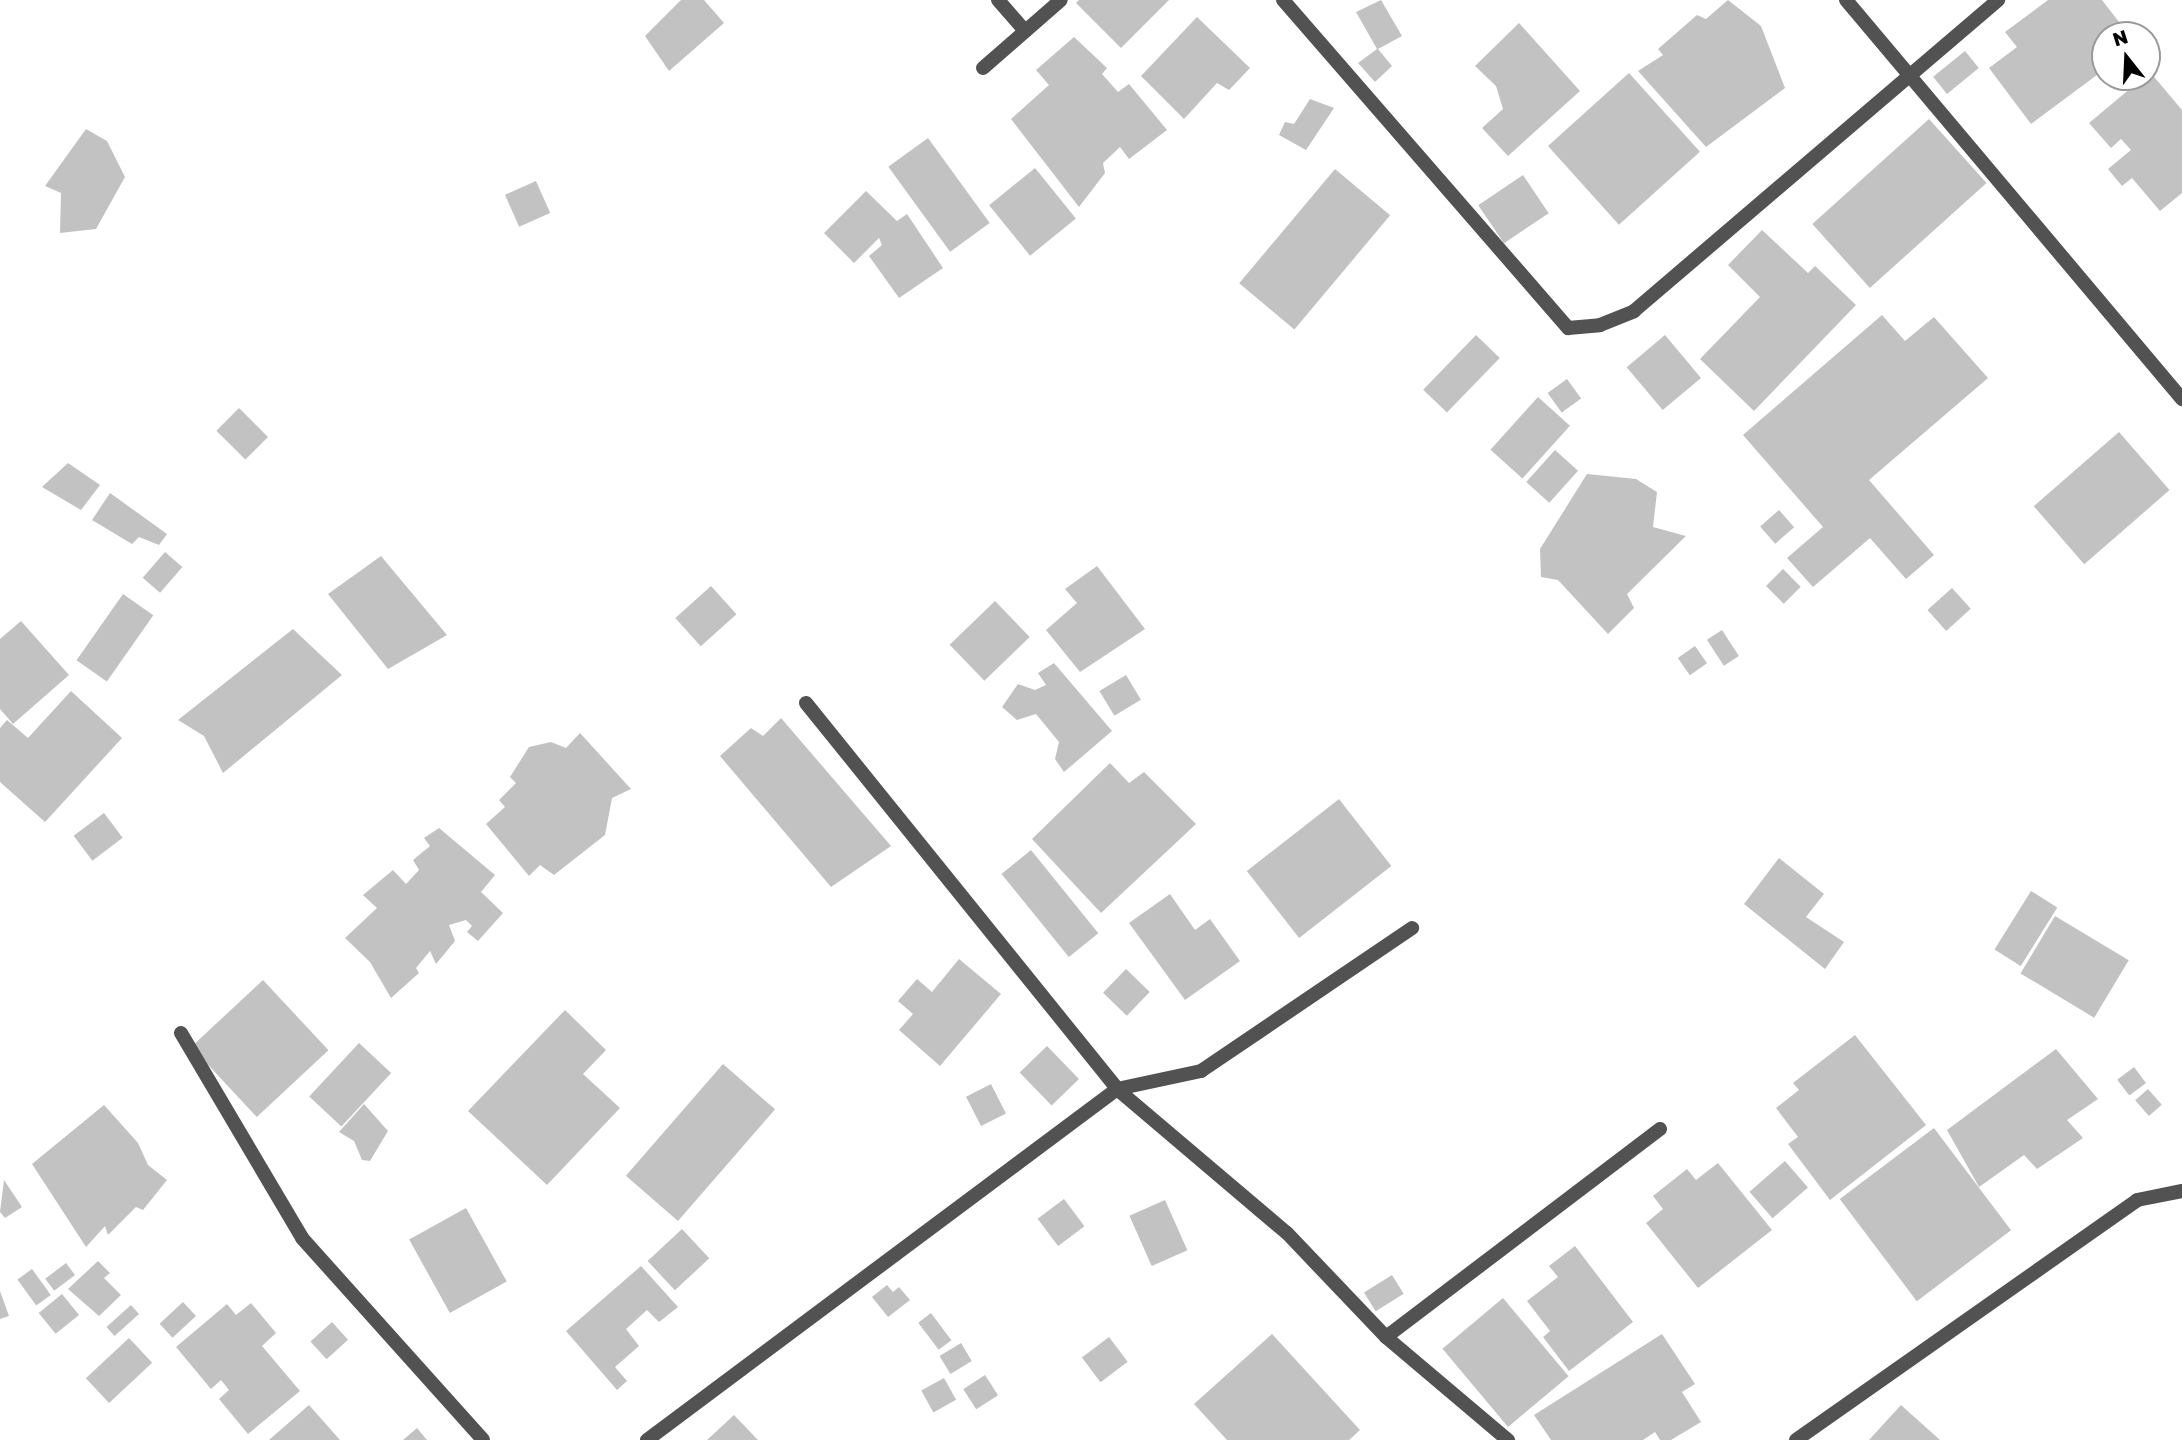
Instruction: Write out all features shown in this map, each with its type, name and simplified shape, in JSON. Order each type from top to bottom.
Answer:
[{"type":"street","points":[[999,0],[1025,31]]},
{"type":"street","points":[[983,68],[1061,0]]},
{"type":"street","points":[[1283,0],[1568,328],[1600,325],[1634,311],[1998,0]]},
{"type":"street","points":[[1846,0],[1912,75],[2182,399]]},
{"type":"street","points":[[806,703],[1117,1089],[1287,1233],[1386,1337],[1508,1440]]},
{"type":"street","points":[[647,1440],[1117,1089],[1201,1071],[1412,928]]},
{"type":"street","points":[[181,1033],[302,1238],[483,1440]]},
{"type":"street","points":[[1386,1337],[1660,1129]]},
{"type":"street","points":[[1796,1440],[2137,1200],[2182,1191]]},
{"type":"building","points":[[681,0],[704,0],[724,23],[669,71],[645,36]]},
{"type":"building","points":[[1079,0],[1169,0],[1121,48],[1076,3]]},
{"type":"building","points":[[1381,0],[1402,36],[1378,49],[1392,66],[1375,82],[1358,63],[1377,49],[1356,12]]},
{"type":"building","points":[[1728,0],[1761,26],[1785,88],[1706,147],[1638,71],[1663,55],[1658,49],[1697,15],[1706,19]]},
{"type":"building","points":[[2048,0],[2102,0],[2118,21],[2091,21],[2091,79],[2031,124],[1989,68],[2017,47],[2005,32]]},
{"type":"building","points":[[1197,17],[1250,68],[1229,90],[1217,83],[1184,119],[1141,76]]},
{"type":"building","points":[[1519,23],[1580,91],[1508,156],[1482,128],[1503,109],[1496,86],[1475,66]]},
{"type":"building","points":[[1074,37],[1107,68],[1102,74],[1118,92],[1129,84],[1167,130],[1129,159],[1120,147],[1103,163],[1105,173],[1079,207],[1011,119],[1049,85],[1036,70]]},
{"type":"building","points":[[1965,51],[1979,68],[1947,94],[1933,77]]},
{"type":"building","points":[[1629,73],[1700,152],[1619,225],[1548,146]]},
{"type":"building","points":[[2161,85],[2182,110],[2182,193],[2160,211],[2132,178],[2122,186],[2108,169],[2131,150],[2121,139],[2111,148],[2089,123],[2127,91],[2161,91]]},
{"type":"building","points":[[1310,99],[1334,108],[1306,150],[1279,135],[1285,122],[1294,124]]},
{"type":"building","points":[[1929,119],[1987,183],[1870,288],[1812,224]]},
{"type":"building","points":[[86,129],[107,141],[125,177],[96,229],[60,233],[61,193],[45,186]]},
{"type":"building","points":[[928,138],[990,223],[950,252],[888,167]]},
{"type":"building","points":[[1035,168],[1076,219],[1030,256],[989,205]]},
{"type":"building","points":[[1335,169],[1390,215],[1294,329],[1239,283]]},
{"type":"building","points":[[1523,175],[1549,213],[1504,243],[1478,205]]},
{"type":"building","points":[[536,181],[550,213],[519,227],[505,195]]},
{"type":"building","points":[[866,191],[897,221],[907,214],[943,268],[899,298],[869,256],[882,245],[879,238],[854,263],[824,233]]},
{"type":"building","points":[[1762,230],[1808,273],[1815,266],[1856,305],[1754,411],[1700,359],[1760,297],[1728,265]]},
{"type":"building","points":[[1882,315],[1905,341],[1934,317],[1988,378],[1869,480],[1934,555],[1906,579],[1870,538],[1813,587],[1787,558],[1823,527],[1743,435]]},
{"type":"building","points":[[1476,335],[1500,358],[1447,413],[1423,390]]},
{"type":"building","points":[[1665,335],[1701,378],[1663,410],[1627,367]]},
{"type":"building","points":[[1567,379],[1581,398],[1562,413],[1548,393]]},
{"type":"building","points":[[1538,397],[1570,426],[1522,479],[1490,450]]},
{"type":"building","points":[[239,408],[268,437],[245,460],[216,431]]},
{"type":"building","points":[[2119,432],[2170,490],[2084,564],[2034,506]]},
{"type":"building","points":[[1555,450],[1578,471],[1549,503],[1526,482]]},
{"type":"building","points":[[68,463],[100,485],[81,510],[42,487]]},
{"type":"building","points":[[1587,474],[1636,479],[1657,492],[1653,527],[1686,536],[1627,594],[1634,608],[1608,634],[1558,580],[1541,577],[1540,549]]},
{"type":"building","points":[[110,493],[167,534],[159,545],[139,537],[132,544],[92,520]]},
{"type":"building","points":[[1779,510],[1794,527],[1775,544],[1760,526]]},
{"type":"building","points":[[165,552],[182,567],[160,593],[143,578]]},
{"type":"building","points":[[381,556],[447,635],[388,669],[328,594]]},
{"type":"building","points":[[1097,566],[1145,629],[1080,672],[1046,630],[1077,603],[1065,589]]},
{"type":"building","points":[[1783,569],[1801,587],[1784,604],[1766,586]]},
{"type":"building","points":[[711,586],[736,614],[701,646],[675,618]]},
{"type":"building","points":[[1952,588],[1971,609],[1946,631],[1927,610]]},
{"type":"building","points":[[123,594],[153,615],[107,682],[77,660]]},
{"type":"building","points":[[995,601],[1030,637],[984,681],[950,645]]},
{"type":"building","points":[[21,621],[69,675],[13,724],[0,709],[0,639]]},
{"type":"building","points":[[293,629],[342,675],[223,773],[204,736],[178,720]]},
{"type":"building","points":[[1722,630],[1739,656],[1724,666],[1707,640]]},
{"type":"building","points":[[1695,646],[1707,663],[1690,675],[1678,658]]},
{"type":"building","points":[[1054,663],[1112,731],[1064,772],[1055,759],[1059,742],[1036,714],[1017,720],[1002,707],[1018,684],[1035,690],[1046,685],[1038,673]]},
{"type":"building","points":[[1126,675],[1141,700],[1114,716],[1099,691]]},
{"type":"building","points":[[71,691],[122,738],[45,822],[0,782],[0,728],[7,720],[28,738]]},
{"type":"building","points":[[781,718],[891,846],[831,887],[720,756],[751,728],[763,736]]},
{"type":"building","points":[[580,733],[631,789],[612,798],[605,835],[554,875],[540,865],[529,876],[486,824],[505,807],[499,800],[516,783],[510,777],[529,747],[551,742],[566,748]]},
{"type":"building","points":[[1110,763],[1129,783],[1144,772],[1196,824],[1101,913],[1032,839]]},
{"type":"building","points":[[1339,799],[1391,866],[1299,938],[1247,871]]},
{"type":"building","points":[[104,813],[123,838],[92,861],[74,836]]},
{"type":"building","points":[[439,828],[495,875],[481,892],[503,913],[478,941],[467,932],[472,926],[466,920],[449,925],[455,941],[436,964],[430,951],[416,968],[419,973],[391,998],[370,962],[345,938],[377,908],[363,895],[393,870],[406,884],[419,870],[413,860],[430,846],[424,838]]},
{"type":"building","points":[[1031,850],[1098,933],[1069,957],[1001,874]]},
{"type":"building","points":[[1779,858],[1824,894],[1806,917],[1844,942],[1825,969],[1744,904]]},
{"type":"building","points":[[2031,891],[2057,907],[2021,966],[1994,950]]},
{"type":"building","points":[[1170,894],[1195,930],[1210,919],[1240,961],[1185,1000],[1129,923]]},
{"type":"building","points":[[2055,916],[2129,960],[2094,1018],[2020,973]]},
{"type":"building","points":[[959,959],[1001,994],[940,1066],[899,1030],[913,1014],[898,1001],[917,979],[932,992]]},
{"type":"building","points":[[1126,969],[1150,992],[1127,1016],[1103,993]]},
{"type":"building","points":[[263,980],[328,1050],[257,1117],[191,1047]]},
{"type":"building","points":[[565,1010],[606,1050],[583,1074],[620,1108],[547,1185],[468,1111]]},
{"type":"building","points":[[1855,1035],[1926,1125],[1830,1200],[1788,1144],[1798,1137],[1776,1108],[1799,1090],[1793,1083]]},
{"type":"building","points":[[359,1043],[391,1073],[341,1126],[309,1096]]},
{"type":"building","points":[[1047,1046],[1079,1079],[1052,1105],[1020,1072]]},
{"type":"building","points":[[2056,1049],[2098,1099],[2067,1120],[2083,1138],[2037,1169],[2024,1155],[1979,1187],[1947,1130]]},
{"type":"building","points":[[723,1064],[775,1109],[678,1221],[626,1176]]},
{"type":"building","points":[[2134,1067],[2146,1083],[2129,1096],[2117,1080]]},
{"type":"building","points":[[991,1084],[1006,1113],[981,1126],[966,1097]]},
{"type":"building","points":[[2148,1089],[2162,1105],[2149,1116],[2135,1100]]},
{"type":"building","points":[[364,1104],[388,1131],[370,1161],[362,1160],[354,1141],[339,1132]]},
{"type":"building","points":[[104,1105],[138,1143],[148,1165],[167,1180],[143,1210],[136,1207],[108,1235],[105,1226],[86,1247],[32,1164]]},
{"type":"building","points":[[1934,1128],[2011,1230],[1917,1301],[1840,1199]]},
{"type":"building","points":[[1785,1161],[1808,1187],[1772,1218],[1750,1192]]},
{"type":"building","points":[[1718,1163],[1772,1230],[1698,1288],[1646,1223],[1663,1209],[1653,1196],[1687,1169],[1696,1180]]},
{"type":"building","points":[[4,1180],[22,1207],[5,1218],[0,1212]]},
{"type":"building","points":[[1064,1199],[1084,1226],[1058,1246],[1038,1219]]},
{"type":"building","points":[[1165,1200],[1187,1250],[1152,1266],[1129,1216]]},
{"type":"building","points":[[466,1208],[507,1281],[450,1313],[409,1240]]},
{"type":"building","points":[[682,1229],[709,1258],[675,1290],[648,1261]]},
{"type":"building","points":[[1575,1246],[1633,1322],[1569,1371],[1543,1337],[1550,1331],[1527,1301],[1558,1277],[1549,1266]]},
{"type":"building","points":[[98,1261],[110,1273],[104,1278],[121,1295],[99,1316],[68,1289]]},
{"type":"building","points":[[66,1263],[75,1275],[54,1291],[45,1279]]},
{"type":"building","points":[[641,1266],[678,1307],[659,1322],[647,1310],[626,1329],[639,1346],[615,1367],[627,1381],[617,1390],[566,1331]]},
{"type":"building","points":[[32,1269],[51,1295],[36,1305],[17,1280]]},
{"type":"building","points":[[1392,1275],[1404,1294],[1376,1311],[1364,1292]]},
{"type":"building","points":[[887,1285],[893,1292],[899,1287],[910,1300],[888,1317],[872,1297]]},
{"type":"building","points":[[0,1291],[9,1316],[0,1319]]},
{"type":"building","points":[[62,1294],[79,1315],[56,1334],[39,1313]]},
{"type":"building","points":[[1503,1298],[1569,1376],[1508,1427],[1442,1349]]},
{"type":"building","points":[[183,1302],[196,1316],[173,1338],[160,1324]]},
{"type":"building","points":[[251,1303],[276,1333],[262,1346],[300,1391],[248,1434],[219,1399],[229,1390],[221,1380],[211,1389],[176,1347],[227,1304],[236,1315]]},
{"type":"building","points":[[131,1305],[139,1314],[115,1336],[106,1327]]},
{"type":"building","points":[[931,1313],[951,1340],[939,1350],[918,1323]]},
{"type":"building","points":[[332,1322],[348,1340],[327,1359],[310,1341]]},
{"type":"building","points":[[1272,1334],[1360,1430],[1349,1440],[1227,1440],[1194,1404]]},
{"type":"building","points":[[1662,1334],[1695,1384],[1682,1392],[1701,1422],[1671,1440],[1660,1440],[1655,1432],[1643,1440],[1551,1440],[1534,1415]]},
{"type":"building","points":[[1109,1337],[1128,1362],[1101,1382],[1082,1357]]},
{"type":"building","points":[[129,1338],[152,1363],[109,1403],[86,1378]]},
{"type":"building","points":[[961,1343],[972,1361],[950,1374],[940,1356]]},
{"type":"building","points":[[985,1375],[998,1395],[976,1409],[963,1389]]},
{"type":"building","points":[[944,1378],[956,1400],[933,1412],[921,1391]]},
{"type":"building","points":[[309,1405],[340,1440],[269,1440]]},
{"type":"building","points":[[1901,1405],[1940,1440],[1869,1440]]},
{"type":"building","points":[[734,1415],[758,1440],[707,1440]]},
{"type":"building","points":[[417,1428],[427,1440],[403,1440]]}]
